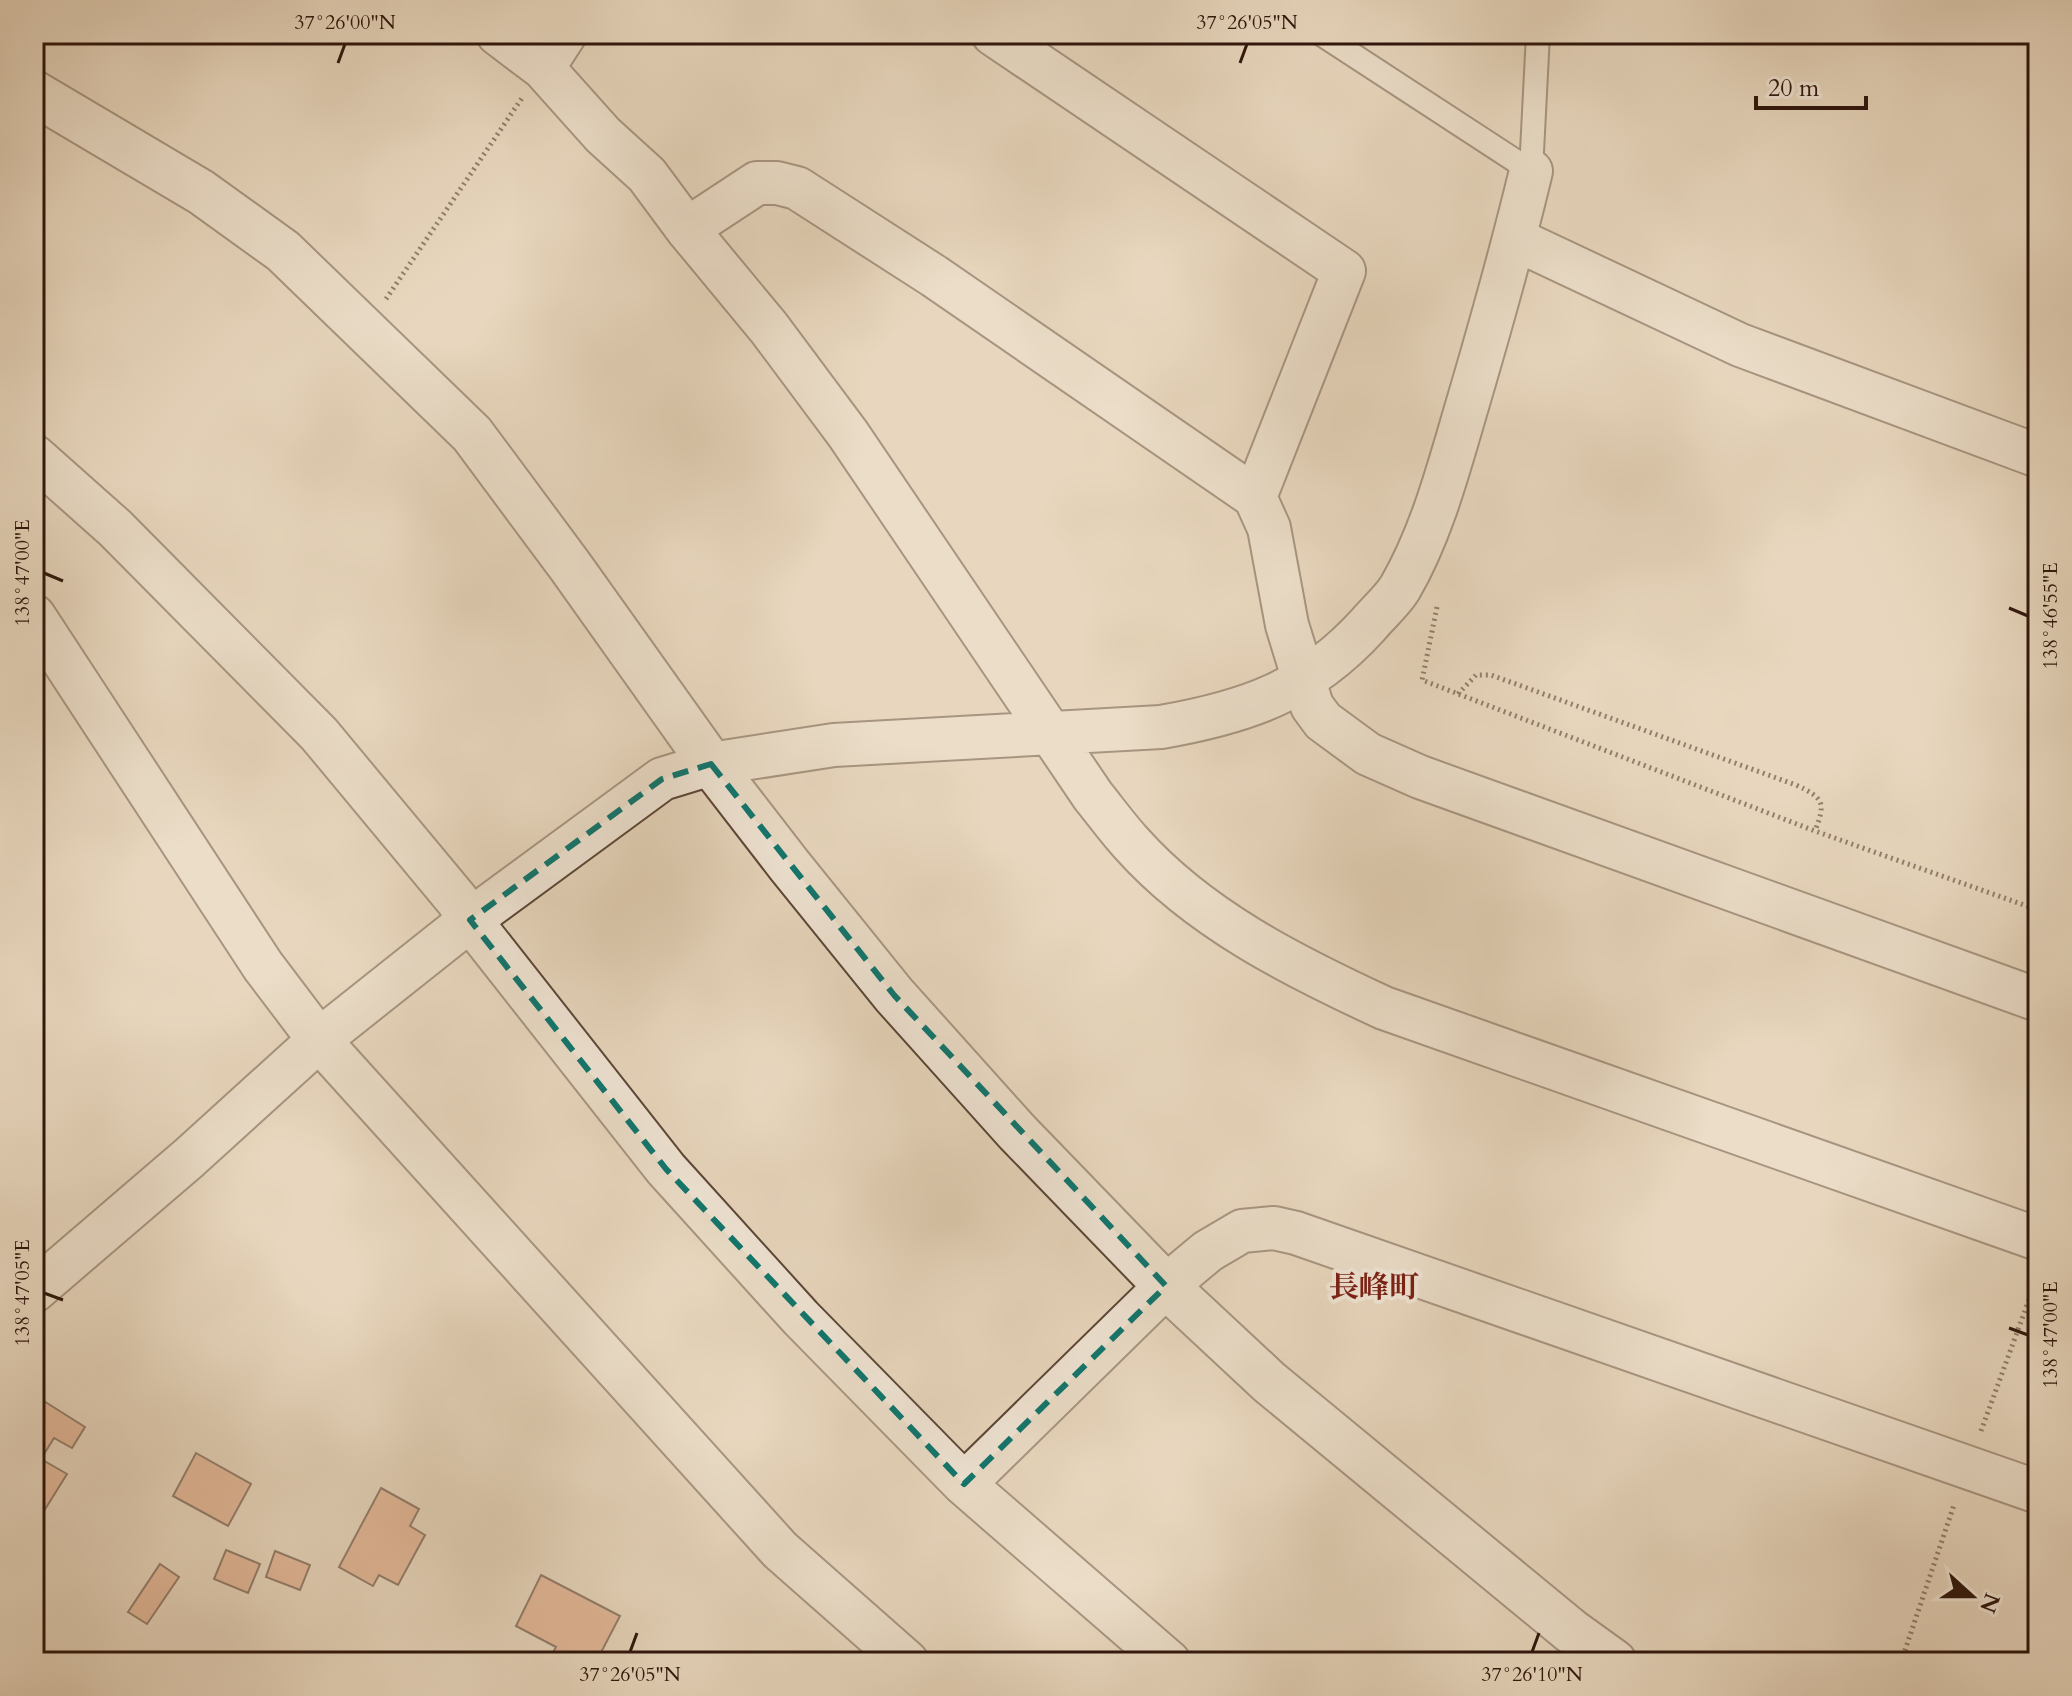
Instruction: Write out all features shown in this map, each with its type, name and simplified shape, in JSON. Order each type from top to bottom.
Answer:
[{"type":"street","points":[[498,34],[543,68],[603,135],[647,175],[769,328],[848,434],[1093,796],[1133,846],[1193,900],[1241,934],[1314,975],[1384,1008],[2038,1239]]},
{"type":"street","points":[[543,68],[565,34]]},
{"type":"street","points":[[993,34],[1344,271],[1255,497]]},
{"type":"street","points":[[34,93],[201,192],[271,243],[472,434],[711,764],[894,995],[1017,1132],[1166,1286],[1269,1382],[1571,1631],[1614,1662]]},
{"type":"street","points":[[34,1291],[189,1158],[319,1040],[470,920],[662,779],[711,764],[834,745],[1161,727],[1209,719],[1257,704],[1304,681],[1351,643],[1398,591],[1418,554],[1450,464],[1515,239],[1531,171]]},
{"type":"street","points":[[687,229],[757,183],[777,183],[797,188],[934,276],[1255,497],[1269,528],[1287,625],[1312,706],[1323,721],[1368,754],[1420,777],[2038,1000]]},
{"type":"street","points":[[1515,239],[1740,345],[2038,456]]},
{"type":"street","points":[[34,456],[115,528],[319,734],[457,900],[666,1169],[801,1318],[964,1484],[1169,1662]]},
{"type":"street","points":[[34,616],[263,966],[319,1040],[780,1550],[907,1662]]},
{"type":"street","points":[[964,1484],[1166,1286],[1208,1251],[1242,1231],[1274,1228],[1296,1233],[2038,1492]]},
{"type":"lane","points":[[1321,34],[1531,171]]},
{"type":"lane","points":[[1531,171],[1538,34]]},
{"type":"path","points":[[364,331],[543,68]]},
{"type":"path","points":[[1438,602],[1422,680],[1815,831],[2038,910]]},
{"type":"path","points":[[1458,694],[1476,675],[1491,675],[1796,785],[1815,793],[1821,802],[1822,812],[1815,831]]},
{"type":"highlighted area","points":[[711,764],[894,995],[1166,1286],[964,1484],[666,1169],[470,920],[662,779]]},
{"type":"building","points":[[39,1398],[85,1427],[72,1448],[54,1438],[41,1459],[67,1474],[39,1519],[34,1516],[34,1405]]},
{"type":"building","points":[[196,1453],[251,1484],[228,1526],[173,1496]]},
{"type":"building","points":[[381,1488],[419,1509],[410,1526],[425,1535],[398,1585],[379,1575],[373,1586],[339,1567]]},
{"type":"building","points":[[226,1550],[260,1564],[248,1593],[214,1579]]},
{"type":"building","points":[[275,1551],[310,1565],[300,1590],[266,1577]]},
{"type":"building","points":[[160,1564],[179,1577],[147,1624],[128,1612]]},
{"type":"building","points":[[541,1575],[620,1616],[596,1662],[581,1662],[573,1658],[571,1662],[548,1662],[556,1647],[516,1626]]},
{"type":"building","points":[[151,1652],[171,1662],[146,1662]]},
{"type":"building","points":[[502,1654],[516,1662],[497,1662]]},
{"type":"district","name":"長峰町","points":[[1374,1287]]}]
